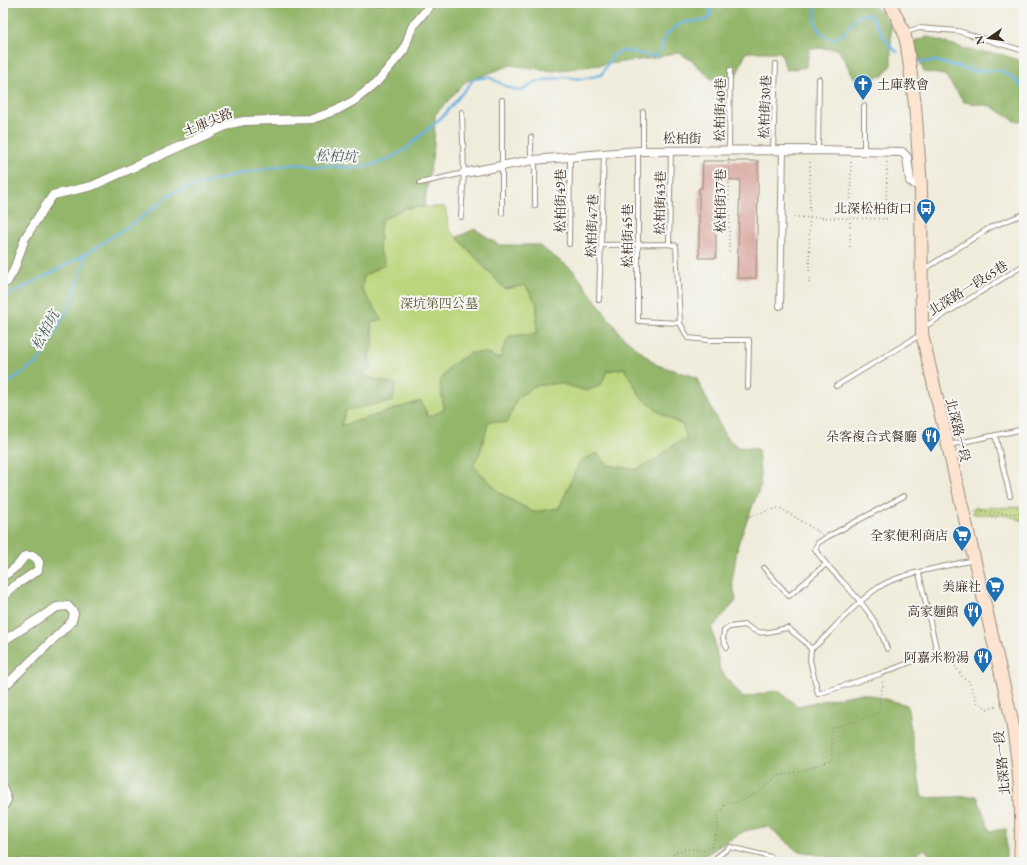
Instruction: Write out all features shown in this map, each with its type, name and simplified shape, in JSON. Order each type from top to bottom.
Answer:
[{"type":"main road","name":"北深路一段","points":[[890,3],[904,32],[908,46],[915,104],[921,188],[922,331],[947,445],[1008,704],[1017,753],[1020,789],[1020,862]]},
{"type":"street","name":"土庫尖路","points":[[3,284],[7,282],[14,270],[25,238],[53,196],[92,186],[230,124],[244,121],[312,119],[335,111],[354,100],[376,83],[404,50],[412,27],[432,3]]},
{"type":"street","name":"松柏街","points":[[464,173],[533,160],[570,158],[640,150],[814,150],[902,152],[907,157],[910,182],[921,188]]},
{"type":"street","points":[[780,306],[783,150]]},
{"type":"street","points":[[3,573],[7,574],[25,556],[34,556],[39,562],[38,570],[10,589],[3,597]]},
{"type":"street","points":[[3,641],[57,607],[68,606],[74,613],[72,621],[3,688]]},
{"type":"street","points":[[3,788],[7,800],[3,807]]},
{"type":"lane","points":[[904,32],[919,28],[958,31],[1024,51]]},
{"type":"lane","name":"松柏街30巷","points":[[773,150],[776,64]]},
{"type":"lane","name":"松柏街40巷","points":[[729,150],[730,70]]},
{"type":"lane","points":[[814,150],[820,79]]},
{"type":"lane","points":[[502,100],[502,213]]},
{"type":"lane","points":[[864,106],[864,151]]},
{"type":"lane","points":[[461,217],[464,173],[462,112]]},
{"type":"lane","name":"松柏街45巷","points":[[643,112],[640,150],[637,244],[638,321],[680,323]]},
{"type":"lane","points":[[531,137],[531,156],[535,166],[535,206]]},
{"type":"lane","name":"松柏街43巷","points":[[671,150],[669,244],[676,246],[680,323]]},
{"type":"lane","name":"松柏街47巷","points":[[599,300],[604,154]]},
{"type":"lane","name":"松柏街49巷","points":[[569,244],[570,158]]},
{"type":"lane","name":"松柏街","points":[[420,182],[464,173]]},
{"type":"lane","points":[[921,272],[991,227],[1024,214]]},
{"type":"lane","points":[[601,245],[669,244]]},
{"type":"lane","name":"北深路一段65巷","points":[[836,386],[1024,265]]},
{"type":"lane","points":[[680,323],[688,338],[707,340],[749,340],[748,387]]},
{"type":"lane","points":[[947,445],[1024,429]]},
{"type":"lane","points":[[995,435],[1010,496]]},
{"type":"lane","points":[[887,649],[883,637],[861,601],[826,564],[815,549],[818,543],[827,537],[904,496]]},
{"type":"lane","points":[[811,649],[822,641],[844,616],[880,586],[900,578],[974,560]]},
{"type":"lane","points":[[764,568],[789,596],[826,564]]},
{"type":"lane","points":[[727,647],[722,639],[724,631],[729,627],[745,625],[761,634],[788,628],[811,649],[810,660],[818,694],[880,674],[938,652],[919,573]]},
{"type":"lane","points":[[717,857],[730,848],[771,857],[777,862]]},
{"type":"path","name":"松柏街37巷","points":[[729,150],[729,252]]},
{"type":"path","points":[[808,283],[809,218],[814,150]]},
{"type":"path","points":[[850,247],[851,151]]},
{"type":"path","points":[[794,217],[886,219],[887,152]]},
{"type":"path","points":[[746,517],[778,508],[827,537]]},
{"type":"path","points":[[964,512],[974,511],[1024,514]]},
{"type":"path","points":[[944,655],[946,660],[956,666],[964,680],[969,681],[977,702],[988,709],[1008,704]]},
{"type":"path","points":[[664,862],[669,860],[676,852],[692,848],[702,851],[711,847],[718,830],[718,816],[725,806],[743,800],[759,792],[777,776],[807,770],[832,760],[831,728],[860,720],[879,712],[880,697],[883,685],[880,674]]},
{"type":"green space","points":[[3,3],[872,4],[891,22],[891,65],[883,76],[855,79],[838,49],[810,48],[806,67],[786,70],[781,52],[746,52],[736,76],[711,79],[692,61],[678,52],[654,58],[553,71],[511,65],[465,82],[435,115],[434,146],[424,207],[405,208],[381,220],[379,250],[385,264],[364,276],[362,290],[382,319],[371,323],[374,344],[369,355],[371,367],[363,375],[396,384],[393,401],[346,410],[341,426],[421,401],[428,417],[444,410],[440,381],[450,366],[470,353],[487,353],[499,359],[509,336],[537,334],[537,304],[525,285],[505,289],[457,237],[475,229],[499,245],[538,245],[573,270],[621,335],[657,365],[696,377],[725,436],[738,447],[758,449],[761,484],[738,544],[732,581],[736,601],[712,628],[720,670],[743,698],[778,690],[797,706],[862,693],[907,705],[922,798],[977,796],[990,831],[1006,829],[1006,862],[935,862],[925,849],[903,862],[849,862],[796,850],[768,826],[744,831],[694,862],[3,862]],"holes":[[[624,368],[641,397],[659,412],[683,425],[687,439],[675,444],[657,458],[636,470],[608,465],[597,453],[580,461],[559,508],[533,512],[501,494],[473,465],[480,452],[489,421],[507,423],[517,398],[534,386],[559,383],[587,391],[601,385],[607,371]]]},
{"type":"green space","points":[[928,37],[969,50],[1003,55],[1024,62],[1024,121],[1015,121],[991,106],[964,102],[945,75],[924,72],[913,41]]},
{"type":"green space","name":"深坑第四公墓","points":[[445,207],[449,229],[505,289],[525,285],[537,304],[537,334],[509,336],[499,359],[487,353],[440,381],[444,410],[428,417],[421,401],[341,426],[346,410],[396,384],[363,375],[371,367],[369,355],[374,344],[371,323],[382,319],[362,290],[364,276],[385,264],[379,250],[381,220],[405,208]]},
{"type":"green space","points":[[624,368],[641,397],[659,412],[683,426],[687,439],[675,444],[657,458],[636,470],[608,465],[569,488],[559,508],[533,512],[501,494],[473,465],[480,452],[489,420],[507,423],[517,398],[534,386],[559,383],[587,391],[601,385],[607,371]]},
{"type":"green space","points":[[1024,507],[1024,522],[1013,517],[973,514],[973,508]]},
{"type":"building","points":[[703,161],[758,161],[756,278],[737,278],[740,180],[716,179],[716,258],[699,258],[699,188],[702,188]]},
{"type":"waterway","name":"松柏坑","points":[[3,387],[40,360],[72,301],[87,253],[138,220],[173,193],[233,175],[291,164],[361,168],[385,161],[408,148],[444,115],[474,79],[489,77],[507,87],[521,91],[535,82],[565,77],[581,79],[601,75],[611,58],[622,51],[655,56],[662,48],[665,36],[678,25],[686,22],[707,20],[711,15],[709,3]]},
{"type":"waterway","name":"松柏坑","points":[[817,3],[815,20],[819,29],[825,36],[834,39],[839,37],[860,15],[870,15],[891,47],[897,52]]},
{"type":"waterway","name":"松柏坑","points":[[920,62],[936,61],[973,71],[1000,70],[1012,77],[1024,88]]},
{"type":"waterway","points":[[3,298],[87,253]]},
{"type":"place","name":"土庫教會","points":[[863,101]]},
{"type":"place","name":"北深松柏街口","points":[[926,225]]},
{"type":"place","name":"朵客複合式餐廳","points":[[931,453]]},
{"type":"place","name":"全家便利商店","points":[[962,552]]},
{"type":"place","name":"美廉社","points":[[995,603]]},
{"type":"place","name":"高家麵館","points":[[973,628]]},
{"type":"place","name":"阿嘉米粉湯","points":[[983,674]]}]
